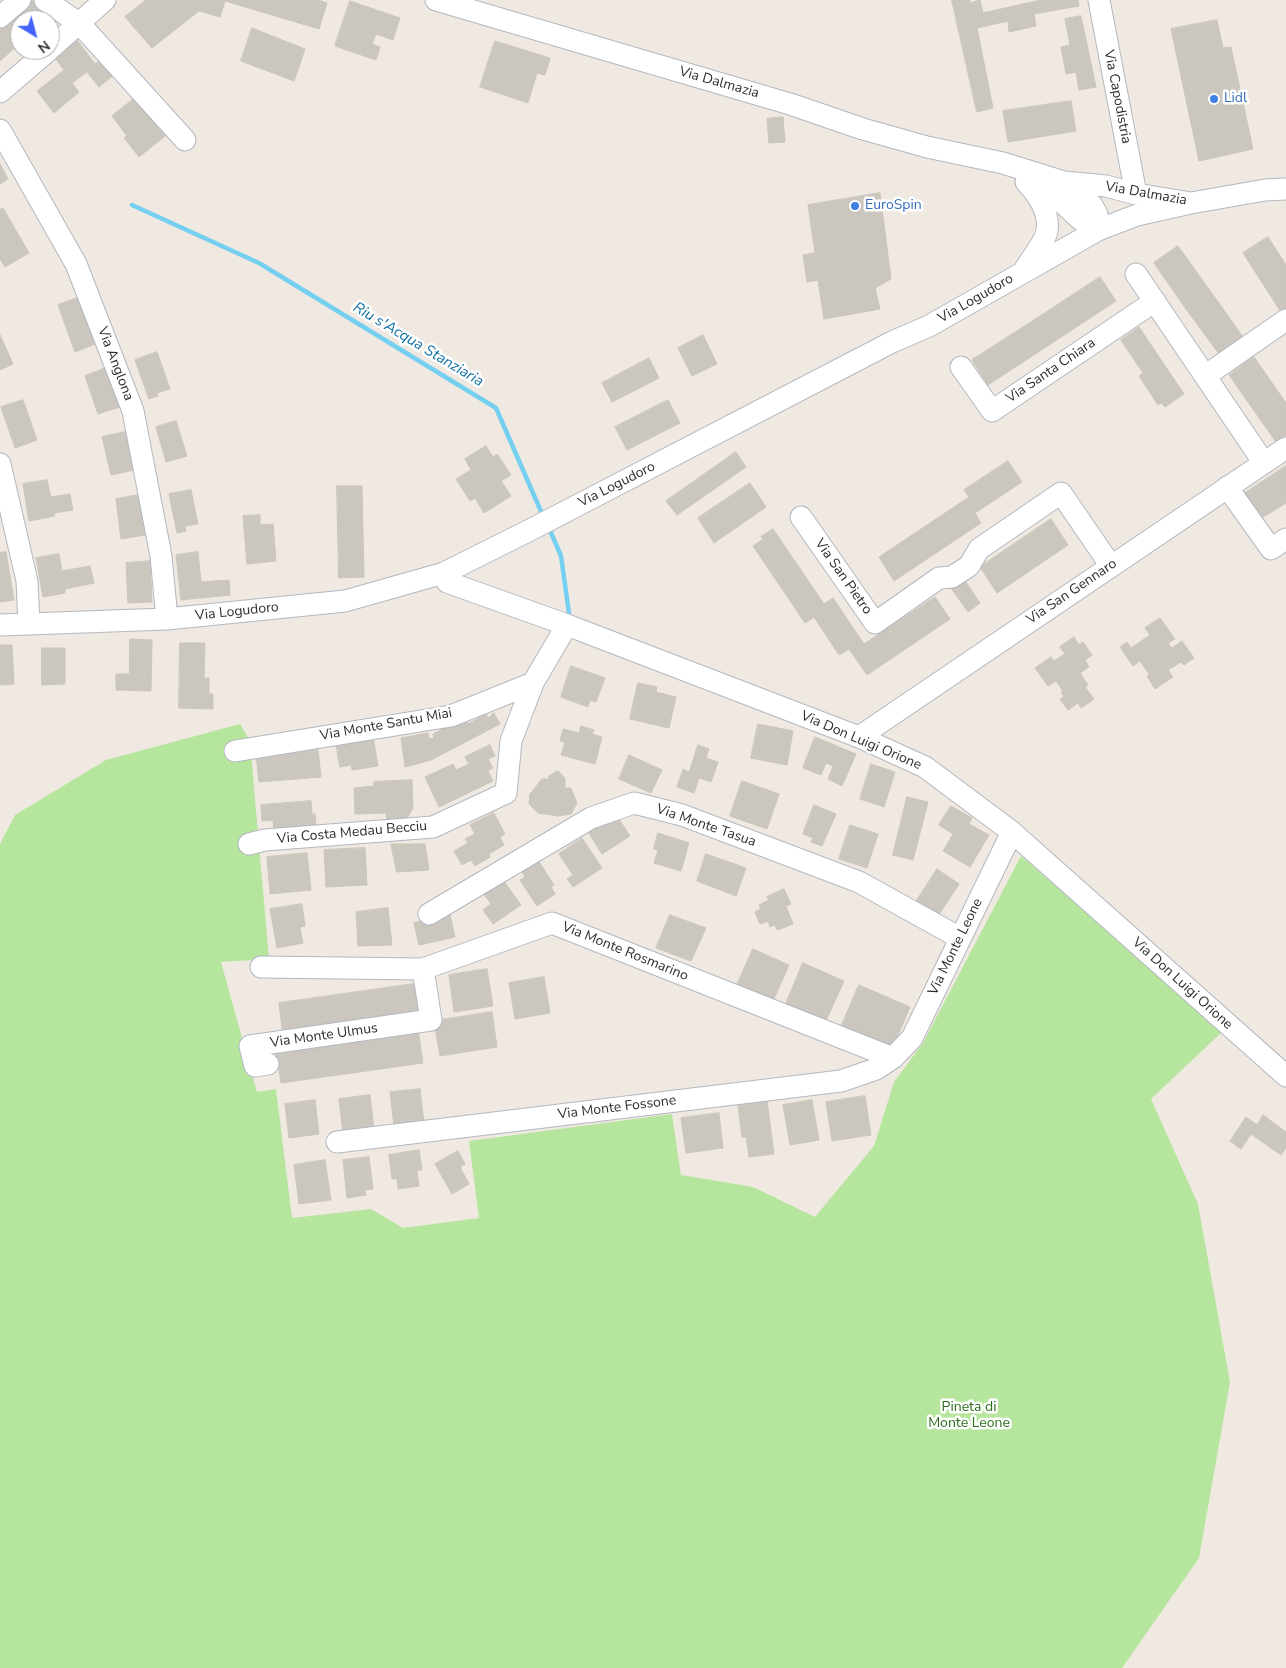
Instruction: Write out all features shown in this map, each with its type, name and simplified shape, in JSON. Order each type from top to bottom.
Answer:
[{"type":"street","points":[[0,17],[20,0]]},
{"type":"street","points":[[45,0],[80,24],[184,140]]},
{"type":"street","points":[[60,41],[105,0]]},
{"type":"street","name":"Via Dalmazia","points":[[436,0],[781,101],[863,129],[927,147],[1003,163],[1064,182],[1106,186],[1136,194],[1191,203],[1265,190],[1286,189]]},
{"type":"street","name":"Via Capodistria","points":[[1099,0],[1136,194]]},
{"type":"street","points":[[0,92],[38,60]]},
{"type":"street","name":"Via Anglona","points":[[0,130],[76,264],[133,411],[161,556],[167,619]]},
{"type":"street","name":"Via Dalmazia","points":[[1003,163],[1036,191],[1047,218],[1047,232],[1023,272]]},
{"type":"street","name":"Via Dalmazia","points":[[1022,178],[1044,186],[1081,220],[1098,230]]},
{"type":"street","name":"Via Dalmazia","points":[[1064,182],[1092,205],[1097,214],[1098,230]]},
{"type":"street","name":"Via Logudoro","points":[[0,625],[167,619],[344,601],[444,573],[868,354],[929,326],[1098,230],[1136,215],[1191,203]]},
{"type":"street","points":[[1136,274],[1264,463]]},
{"type":"street","name":"Via Santa Chiara","points":[[961,368],[992,411],[1155,302]]},
{"type":"street","points":[[1205,376],[1286,320]]},
{"type":"street","name":"Via San Gennaro","points":[[859,737],[1286,448]]},
{"type":"street","points":[[0,464],[27,580],[29,624]]},
{"type":"street","points":[[1227,487],[1271,549],[1286,539]]},
{"type":"street","name":"Via San Pietro","points":[[801,517],[875,623],[939,578],[952,577],[969,566],[978,549],[1061,493],[1110,566]]},
{"type":"street","name":"Via Don Luigi Orione","points":[[444,573],[446,582],[567,625],[859,737],[925,767],[1012,832],[1286,1076]]},
{"type":"street","name":"Via Costa Medau Becciu","points":[[249,844],[265,840],[434,827],[506,793],[511,741],[533,682],[567,625]]},
{"type":"street","name":"Via Monte Santu Miai","points":[[235,751],[451,716],[533,682]]},
{"type":"street","name":"Via Monte Tasua","points":[[429,914],[592,818],[634,803],[682,816],[859,882],[960,938]]},
{"type":"street","name":"Via Monte Leone","points":[[893,1058],[912,1038],[1012,832]]},
{"type":"street","name":"Via Monte Rosmarino","points":[[261,967],[423,969],[552,923],[893,1058]]},
{"type":"street","name":"Via Monte Ulmus","points":[[268,1064],[255,1066],[250,1046],[431,1020],[423,969]]},
{"type":"street","name":"Via Monte Fossone","points":[[337,1142],[841,1081],[876,1069],[893,1058]]},
{"type":"green space","name":"Pineta di Monte Leone","points":[[240,724],[250,741],[269,959],[221,962],[257,1092],[276,1089],[292,1218],[371,1209],[403,1228],[479,1218],[469,1141],[672,1114],[681,1175],[753,1187],[815,1217],[874,1146],[894,1082],[923,1043],[1021,856],[1223,1031],[1151,1099],[1198,1204],[1230,1382],[1199,1558],[1122,1668],[0,1668],[0,844],[15,815],[106,760]]},
{"type":"building","points":[[33,0],[38,0],[47,10],[22,10]]},
{"type":"building","points":[[146,0],[318,0],[327,3],[319,29],[225,1],[220,17],[199,11],[152,48],[125,17]]},
{"type":"building","points":[[952,0],[970,0],[970,3],[980,0],[983,13],[1041,0],[1078,0],[1079,6],[1034,14],[1036,26],[1009,32],[1008,21],[977,28],[993,108],[977,112]]},
{"type":"building","points":[[350,1],[400,18],[393,40],[376,34],[372,44],[380,47],[376,60],[335,46]]},
{"type":"building","points":[[1081,16],[1096,87],[1079,90],[1076,72],[1066,74],[1061,47],[1070,45],[1065,19]]},
{"type":"building","points":[[10,20],[10,52],[0,61],[0,29]]},
{"type":"building","name":"Lidl","points":[[1217,20],[1223,48],[1231,47],[1253,149],[1199,161],[1171,29]]},
{"type":"building","points":[[252,28],[305,49],[294,81],[241,61]]},
{"type":"building","points":[[77,40],[95,64],[102,58],[115,74],[99,87],[87,72],[72,83],[79,92],[54,113],[37,91],[64,70],[56,60],[60,60],[60,54]]},
{"type":"building","points":[[495,41],[550,58],[545,75],[537,73],[528,103],[480,87]]},
{"type":"building","points":[[135,98],[165,136],[139,157],[124,138],[127,136],[112,116]]},
{"type":"building","points":[[1071,101],[1076,131],[1008,142],[1003,111]]},
{"type":"building","points":[[783,117],[785,142],[769,143],[767,119]]},
{"type":"building","points":[[0,164],[8,179],[0,184]]},
{"type":"building","points":[[880,193],[891,279],[875,288],[880,309],[824,319],[818,280],[807,282],[803,255],[815,253],[808,205]]},
{"type":"building","points":[[3,208],[29,253],[5,267],[0,259],[0,210]]},
{"type":"building","points":[[1268,237],[1286,265],[1286,309],[1281,312],[1243,253]]},
{"type":"building","points":[[1178,246],[1211,292],[1186,309],[1154,263]]},
{"type":"building","points":[[1100,277],[1116,301],[1052,343],[1036,319]]},
{"type":"building","points":[[1211,292],[1243,337],[1219,354],[1186,309]]},
{"type":"building","points":[[80,297],[98,343],[75,352],[58,305]]},
{"type":"building","points":[[1036,319],[1052,343],[988,385],[972,360]]},
{"type":"building","points":[[1139,327],[1184,394],[1165,407],[1161,403],[1158,405],[1139,376],[1143,373],[1121,340]]},
{"type":"building","points":[[0,335],[13,364],[0,370]]},
{"type":"building","points":[[703,335],[717,364],[692,376],[678,348]]},
{"type":"building","points":[[157,352],[170,389],[157,393],[158,396],[149,399],[135,360]]},
{"type":"building","points":[[1254,357],[1286,403],[1286,435],[1276,442],[1229,375]]},
{"type":"building","points":[[649,358],[659,378],[612,402],[602,383]]},
{"type":"building","points":[[106,368],[120,407],[98,414],[85,376]]},
{"type":"building","points":[[23,400],[37,440],[15,448],[1,407]]},
{"type":"building","points":[[668,400],[680,423],[627,450],[615,427]]},
{"type":"building","points":[[176,421],[187,456],[166,462],[156,427]]},
{"type":"building","points":[[125,432],[134,470],[111,475],[102,437]]},
{"type":"building","points":[[486,446],[493,457],[497,454],[511,475],[501,481],[511,496],[484,513],[475,498],[470,501],[456,479],[471,470],[465,459]]},
{"type":"building","points":[[736,452],[746,467],[677,515],[666,501]]},
{"type":"building","points":[[1008,461],[1022,482],[975,513],[981,523],[894,581],[879,557],[969,497],[964,490]]},
{"type":"building","points":[[1286,466],[1286,503],[1255,522],[1239,497]]},
{"type":"building","points":[[47,480],[51,497],[70,494],[73,510],[54,513],[55,516],[29,521],[23,484]]},
{"type":"building","points":[[750,483],[766,507],[714,543],[698,518]]},
{"type":"building","points":[[337,486],[362,486],[364,577],[339,578]]},
{"type":"building","points":[[191,490],[198,524],[185,526],[186,531],[177,533],[169,494]]},
{"type":"building","points":[[139,495],[145,535],[121,539],[116,499]]},
{"type":"building","points":[[260,515],[260,525],[273,524],[276,561],[247,564],[243,516]]},
{"type":"building","points":[[1051,519],[1068,545],[997,593],[980,567]]},
{"type":"building","points":[[773,529],[824,604],[833,598],[864,644],[935,597],[950,619],[867,675],[849,649],[839,655],[814,617],[805,623],[753,546],[763,539],[761,537]]},
{"type":"building","points":[[6,552],[14,600],[0,602],[0,553]]},
{"type":"building","points":[[198,552],[201,582],[229,580],[230,595],[181,600],[176,555]]},
{"type":"building","points":[[59,554],[62,571],[90,566],[94,583],[65,589],[65,593],[43,597],[36,558]]},
{"type":"building","points":[[150,561],[152,602],[128,603],[126,563]]},
{"type":"building","points":[[964,579],[980,603],[968,612],[951,588]]},
{"type":"building","points":[[1160,618],[1175,639],[1168,643],[1172,648],[1182,641],[1194,658],[1184,665],[1181,662],[1168,670],[1173,677],[1155,689],[1147,676],[1149,674],[1140,661],[1133,666],[1120,647],[1127,642],[1131,648],[1150,635],[1145,628]]},
{"type":"building","points":[[1074,637],[1079,645],[1083,642],[1092,655],[1085,660],[1089,667],[1080,673],[1088,685],[1085,687],[1094,699],[1081,708],[1078,703],[1068,710],[1060,699],[1064,697],[1061,692],[1063,691],[1056,681],[1048,686],[1035,668],[1051,657],[1054,661],[1065,654],[1060,647]]},
{"type":"building","points":[[130,639],[152,640],[151,691],[116,690],[116,674],[129,674]]},
{"type":"building","points":[[180,643],[205,643],[204,678],[209,678],[209,694],[213,694],[213,709],[179,708]]},
{"type":"building","points":[[0,645],[12,645],[14,684],[0,685]]},
{"type":"building","points":[[42,648],[65,648],[65,684],[42,685]]},
{"type":"building","points":[[571,666],[605,678],[596,702],[590,700],[588,707],[561,697]]},
{"type":"building","points":[[638,683],[657,687],[656,692],[676,697],[669,728],[630,719]]},
{"type":"building","points":[[494,713],[500,724],[431,760],[405,767],[401,738],[428,733],[429,739],[434,738],[433,734],[465,718],[468,724],[486,714],[488,718]]},
{"type":"building","points":[[758,724],[793,731],[787,765],[751,758]]},
{"type":"building","points":[[581,726],[594,730],[592,734],[602,737],[595,764],[561,755],[565,742],[560,741],[563,729],[579,733]]},
{"type":"building","points":[[335,736],[373,736],[378,766],[352,770],[351,765],[340,767]]},
{"type":"building","points":[[815,737],[856,754],[842,786],[828,779],[833,766],[826,763],[821,775],[803,768]]},
{"type":"building","points":[[490,745],[495,756],[488,759],[493,768],[488,771],[493,781],[439,807],[425,777],[453,764],[456,770],[469,764],[465,757]]},
{"type":"building","points":[[698,745],[709,749],[706,758],[718,762],[711,782],[699,778],[694,793],[677,787],[683,769],[689,772]]},
{"type":"building","points":[[318,750],[321,777],[259,782],[256,754]]},
{"type":"building","points":[[629,755],[662,770],[651,793],[619,779]]},
{"type":"building","points":[[871,764],[895,772],[884,807],[860,799]]},
{"type":"building","points":[[558,771],[565,778],[565,788],[571,788],[577,803],[571,814],[558,816],[538,813],[529,804],[530,794],[542,779],[549,779],[549,776]]},
{"type":"building","points":[[412,780],[413,808],[406,820],[387,821],[386,813],[355,814],[354,788],[374,786],[374,782]]},
{"type":"building","points":[[742,781],[779,794],[767,829],[730,816]]},
{"type":"building","points":[[907,797],[928,802],[913,860],[893,855]]},
{"type":"building","points":[[311,801],[312,814],[315,814],[316,826],[274,829],[273,820],[262,821],[261,805]]},
{"type":"building","points":[[814,805],[836,814],[822,846],[811,842],[813,838],[803,834]]},
{"type":"building","points":[[951,806],[972,818],[969,824],[989,835],[970,867],[943,851],[953,834],[939,825]]},
{"type":"building","points":[[494,813],[505,834],[500,837],[504,845],[489,854],[490,857],[475,866],[471,860],[462,865],[454,851],[468,843],[465,839],[475,834],[470,825]]},
{"type":"building","points":[[615,813],[630,836],[602,854],[587,830]]},
{"type":"building","points":[[850,825],[878,834],[867,868],[839,859]]},
{"type":"building","points":[[658,833],[689,843],[681,871],[654,863],[658,850],[654,849]]},
{"type":"building","points":[[582,838],[602,868],[573,887],[567,879],[573,875],[559,854]]},
{"type":"building","points":[[391,844],[425,844],[429,870],[397,872]]},
{"type":"building","points":[[365,848],[367,885],[326,887],[324,850]]},
{"type":"building","points":[[307,853],[311,890],[270,894],[267,857]]},
{"type":"building","points":[[534,854],[554,885],[551,887],[555,894],[537,906],[520,880],[525,877],[518,865]]},
{"type":"building","points":[[706,854],[746,868],[736,896],[697,881]]},
{"type":"building","points":[[937,869],[959,884],[938,916],[916,902]]},
{"type":"building","points":[[503,880],[521,905],[493,924],[483,910],[491,904],[483,893]]},
{"type":"building","points":[[784,889],[791,904],[786,906],[793,924],[777,930],[775,925],[770,927],[768,921],[760,924],[755,912],[761,909],[759,905],[769,900],[767,897]]},
{"type":"building","points":[[302,904],[305,926],[300,927],[303,943],[277,948],[270,909]]},
{"type":"building","points":[[388,908],[392,945],[358,946],[356,912]]},
{"type":"building","points":[[450,915],[455,937],[419,945],[414,923]]},
{"type":"building","points":[[670,915],[706,928],[691,961],[656,948]]},
{"type":"building","points":[[753,949],[789,965],[773,1001],[737,985]]},
{"type":"building","points":[[803,963],[844,981],[825,1023],[785,1006]]},
{"type":"building","points":[[487,969],[493,1006],[454,1012],[449,975]]},
{"type":"building","points":[[544,977],[550,1013],[515,1019],[509,983]]},
{"type":"building","points":[[421,983],[425,1016],[283,1036],[279,1003]]},
{"type":"building","points":[[859,985],[910,1007],[892,1049],[841,1027]]},
{"type":"building","points":[[492,1012],[497,1047],[440,1056],[434,1021]]},
{"type":"building","points":[[418,1029],[423,1063],[281,1083],[276,1050]]},
{"type":"building","points":[[420,1089],[424,1123],[394,1126],[390,1092]]},
{"type":"building","points":[[370,1095],[374,1129],[343,1133],[339,1099]]},
{"type":"building","points":[[865,1096],[871,1135],[832,1141],[826,1102]]},
{"type":"building","points":[[315,1100],[319,1134],[289,1138],[285,1104]]},
{"type":"building","points":[[812,1100],[819,1140],[790,1145],[783,1105]]},
{"type":"building","points":[[767,1101],[774,1154],[749,1157],[746,1137],[742,1137],[738,1105]]},
{"type":"building","points":[[719,1113],[723,1148],[686,1153],[681,1118]]},
{"type":"building","points":[[1263,1115],[1286,1132],[1286,1148],[1281,1155],[1251,1134],[1241,1149],[1230,1141],[1246,1117],[1257,1125]]},
{"type":"building","points":[[419,1150],[422,1170],[417,1170],[419,1186],[398,1189],[397,1179],[392,1179],[389,1155]]},
{"type":"building","points":[[458,1151],[465,1164],[460,1167],[469,1184],[452,1194],[435,1164]]},
{"type":"building","points":[[369,1157],[373,1189],[365,1190],[366,1195],[347,1198],[343,1160]]},
{"type":"building","points":[[325,1160],[331,1200],[299,1204],[294,1165]]},
{"type":"waterway","name":"Riu s'Acqua Stanziaria","points":[[132,205],[259,263],[496,408],[543,516]]},
{"type":"waterway","name":"Riu s'Acqua Stanziaria","points":[[549,528],[561,556],[569,613]]},
{"type":"place","name":"Lidl","points":[[1214,99]]},
{"type":"place","name":"EuroSpin","points":[[855,206]]}]
